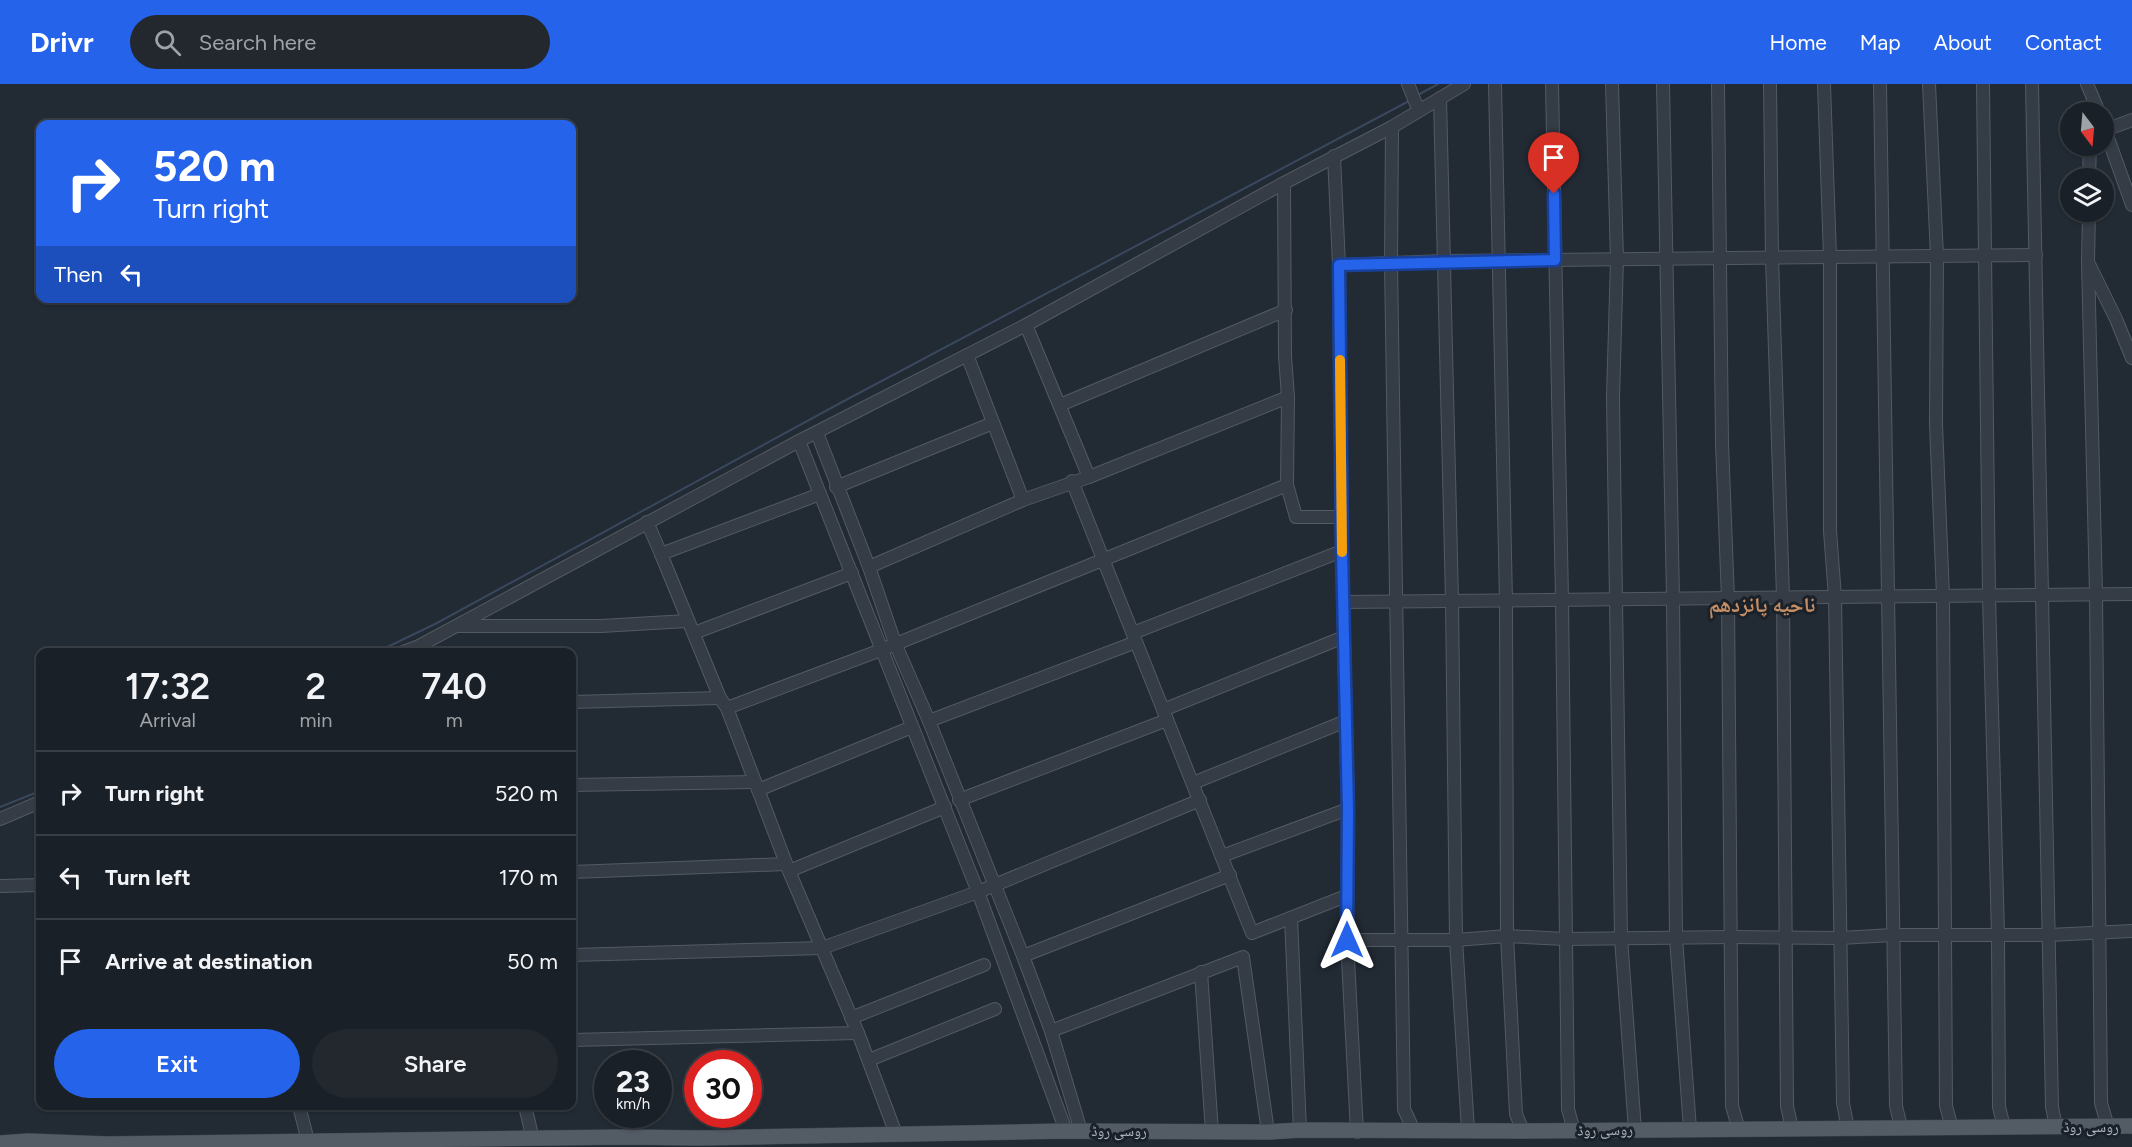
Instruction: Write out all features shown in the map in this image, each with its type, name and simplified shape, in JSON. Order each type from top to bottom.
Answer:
[{"type":"main road","name":"روسی روڈ","points":[[0,1143],[28,1141],[106,1144],[256,1144],[308,1141],[533,1139],[576,1143],[701,1142],[896,1134],[1074,1131],[1574,1131],[2132,1126]]},
{"type":"main road","name":"روسی روڈ","points":[[77,1147],[106,1144]]},
{"type":"street","points":[[1408,84],[1419,106]]},
{"type":"street","points":[[422,648],[456,626],[647,522],[1026,325],[1284,183],[1392,127],[1419,106],[1440,98],[1464,84]]},
{"type":"street","points":[[1496,84],[1506,601],[1507,936],[1516,1114],[1523,1131]]},
{"type":"street","points":[[1552,84],[1562,600],[1568,1109],[1574,1131]]},
{"type":"street","points":[[1612,84],[1617,259],[1613,397],[1621,938],[1635,1130]]},
{"type":"street","points":[[1663,84],[1673,598],[1676,938],[1690,1129]]},
{"type":"street","points":[[1718,84],[1722,443],[1728,599],[1732,1106],[1739,1130]]},
{"type":"street","points":[[1770,84],[1772,258],[1783,597],[1787,1106],[1792,1129]]},
{"type":"street","points":[[1824,84],[1830,257],[1830,531],[1835,597],[1843,1103],[1848,1129]]},
{"type":"street","points":[[1880,84],[1896,1106],[1901,1127]]},
{"type":"street","points":[[1929,84],[1937,256],[1936,424],[1943,596],[1946,1106],[1952,1128]]},
{"type":"street","points":[[1983,84],[1989,596],[1998,935],[1999,1107],[2004,1127]]},
{"type":"street","points":[[2032,84],[2052,1107],[2056,1127]]},
{"type":"street","points":[[2089,88],[2095,102]]},
{"type":"street","points":[[1440,98],[1452,600],[1456,940],[1468,1130]]},
{"type":"street","points":[[2114,124],[2132,120]]},
{"type":"street","points":[[1392,127],[1391,264],[1395,600],[1404,1109],[1414,1131]]},
{"type":"street","points":[[2114,150],[2128,181],[2132,205]]},
{"type":"street","points":[[1334,156],[1339,265],[1348,809],[1347,940],[1357,1132]]},
{"type":"street","points":[[1284,183],[1285,356],[1288,397],[1287,485],[1296,517],[1342,517]]},
{"type":"street","points":[[2089,222],[2096,594],[2101,1103],[2108,1127]]},
{"type":"street","points":[[1339,265],[1445,261],[2036,255]]},
{"type":"street","points":[[2088,262],[2132,358]]},
{"type":"street","points":[[1060,405],[1286,310]]},
{"type":"street","points":[[1026,325],[1089,477]]},
{"type":"street","points":[[967,355],[1023,500]]},
{"type":"street","points":[[869,567],[1023,500],[1072,481],[1089,477],[1288,397]]},
{"type":"street","points":[[836,487],[993,423]]},
{"type":"street","points":[[817,433],[836,487],[869,567],[895,643],[930,721],[1051,1031],[1074,1131]]},
{"type":"street","points":[[799,441],[1074,1131]]},
{"type":"street","points":[[1072,481],[1252,933],[1346,896]]},
{"type":"street","points":[[576,702],[723,703],[881,650],[1287,485]]},
{"type":"street","points":[[661,554],[820,494]]},
{"type":"street","points":[[647,522],[757,786],[787,867],[869,1060],[896,1134]]},
{"type":"street","points":[[930,721],[1342,551]]},
{"type":"street","points":[[456,626],[691,627],[852,573]]},
{"type":"street","points":[[1343,602],[1989,596],[2043,593],[2132,594]]},
{"type":"street","points":[[959,800],[1165,715],[1344,637]]},
{"type":"street","points":[[1193,783],[1346,721]]},
{"type":"street","points":[[576,785],[757,786],[912,727]]},
{"type":"street","points":[[576,955],[822,948],[978,892],[1200,800]]},
{"type":"street","points":[[0,819],[36,804]]},
{"type":"street","points":[[576,872],[787,867],[945,807]]},
{"type":"street","points":[[1222,856],[1348,809]]},
{"type":"street","points":[[1023,956],[1230,875]]},
{"type":"street","points":[[2,886],[36,885]]},
{"type":"street","points":[[1291,918],[1300,1130]]},
{"type":"street","points":[[1347,940],[1456,940],[1507,936],[1565,939],[1840,938],[1893,935],[2049,935],[2132,930]]},
{"type":"street","points":[[1051,1031],[1243,957],[1268,1132]]},
{"type":"street","points":[[851,1018],[984,965]]},
{"type":"street","points":[[1201,972],[1212,1132]]},
{"type":"street","points":[[869,1060],[995,1010]]},
{"type":"street","points":[[576,1040],[858,1033]]},
{"type":"street","points":[[300,1110],[308,1141]]},
{"type":"street","points":[[526,1110],[533,1139]]},
{"type":"waterway","points":[[1416,96],[1438,84]]},
{"type":"waterway","points":[[385,648],[437,623],[844,401],[1409,101]]},
{"type":"waterway","points":[[0,807],[36,793]]},
{"type":"slow traffic","points":[[1340,360],[1342,552]]},
{"type":"district","name":"ناحیه پانزدهم","points":[[1762,604]]},
{"type":"route","points":[[1347,940],[1348,809],[1339,265],[1555,260],[1554,194]]}]
